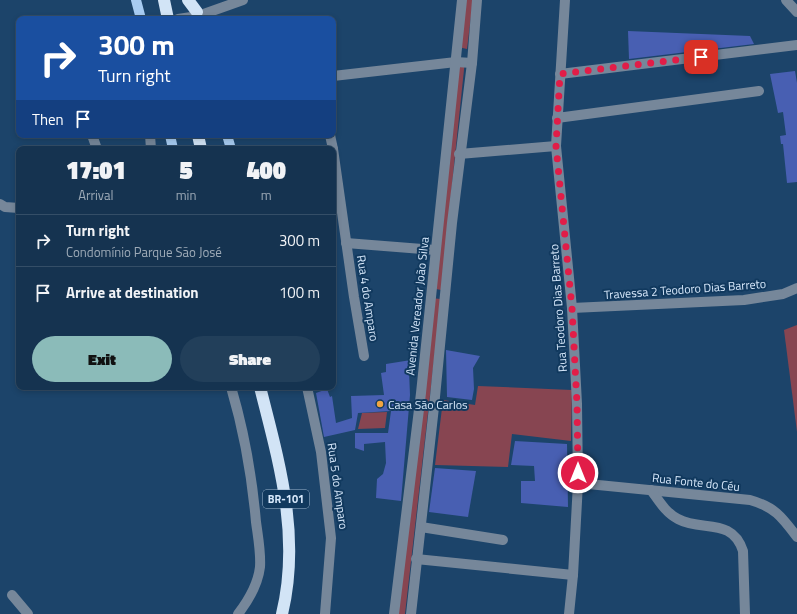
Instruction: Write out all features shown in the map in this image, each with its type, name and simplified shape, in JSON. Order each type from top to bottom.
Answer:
[{"type":"highway","points":[[164,0],[167,16]]},
{"type":"highway","points":[[188,0],[197,12]]},
{"type":"highway","name":"BR-101","points":[[261,390],[280,464],[290,529],[290,566],[282,614]]},
{"type":"main road","points":[[136,0],[140,16]]},
{"type":"street","points":[[186,16],[243,0]]},
{"type":"street","name":"Avenida Vereador João Silva","points":[[394,614],[421,393],[462,0]]},
{"type":"street","points":[[411,614],[459,158],[472,63],[477,0]]},
{"type":"street","name":"Rua Teodoro Dias Barreto","points":[[565,0],[556,146],[572,308],[577,404],[578,483],[573,575],[569,614]]},
{"type":"street","points":[[786,0],[797,12]]},
{"type":"street","points":[[560,74],[797,45]]},
{"type":"street","points":[[336,76],[456,62],[472,63]]},
{"type":"street","points":[[557,118],[759,91]]},
{"type":"street","points":[[445,161],[556,146]]},
{"type":"street","name":"Rua 4 do Amparo","points":[[336,171],[364,356]]},
{"type":"street","points":[[0,204],[5,207],[16,208]]},
{"type":"street","name":"Rua 4 do Amparo","points":[[346,244],[435,250]]},
{"type":"street","points":[[431,288],[445,288]]},
{"type":"street","name":"Travessa 2 Teodoro Dias Barreto","points":[[572,308],[744,300],[783,294],[797,288]]},
{"type":"street","points":[[232,390],[240,418],[253,488],[260,568],[255,585],[247,603],[238,614]]},
{"type":"street","name":"Rua 5 do Amparo","points":[[308,390],[321,452],[332,538],[325,614]]},
{"type":"street","name":"Rua Fonte do Céu","points":[[578,483],[750,500],[772,508],[784,518],[797,537]]},
{"type":"street","points":[[652,490],[663,506],[679,520],[700,526],[724,528],[741,544],[743,551],[745,614]]},
{"type":"street","points":[[421,527],[503,540]]},
{"type":"street","points":[[416,559],[573,575]]},
{"type":"street","points":[[12,595],[28,614]]},
{"type":"shaded area","points":[[463,0],[473,0],[467,49],[458,47]]},
{"type":"shaded area","points":[[457,58],[465,60],[441,290],[431,288]]},
{"type":"shaded area","points":[[430,298],[441,299],[405,614],[397,614]]},
{"type":"shaded area","points":[[797,325],[797,432],[784,330]]},
{"type":"shaded area","points":[[478,386],[572,390],[571,441],[512,434],[508,467],[435,465],[443,400],[475,405]]},
{"type":"shaded area","points":[[387,412],[385,428],[358,429],[362,413]]},
{"type":"building","points":[[628,31],[750,36],[754,44],[629,59]]},
{"type":"building","points":[[795,71],[797,83],[797,182],[787,183],[783,144],[781,144],[780,136],[786,135],[783,112],[778,113],[770,74]]},
{"type":"building","points":[[446,350],[480,356],[473,368],[474,389],[472,400],[447,397]]},
{"type":"building","points":[[411,360],[411,369],[409,370],[410,395],[401,501],[376,498],[377,479],[383,474],[386,463],[385,442],[364,444],[364,451],[355,448],[355,433],[388,433],[391,411],[358,413],[355,430],[324,437],[316,393],[327,390],[330,397],[332,396],[336,423],[352,418],[351,396],[384,395],[381,373],[386,372],[386,364]]},
{"type":"building","points":[[515,441],[567,444],[568,507],[521,503],[521,481],[535,481],[534,466],[511,465]]},
{"type":"building","points":[[435,468],[476,471],[468,517],[429,512]]},
{"type":"place","name":"Casa São Carlos","points":[[380,404]]},
{"type":"route","points":[[578,473],[577,404],[572,308],[556,146],[560,74],[701,57]]}]
